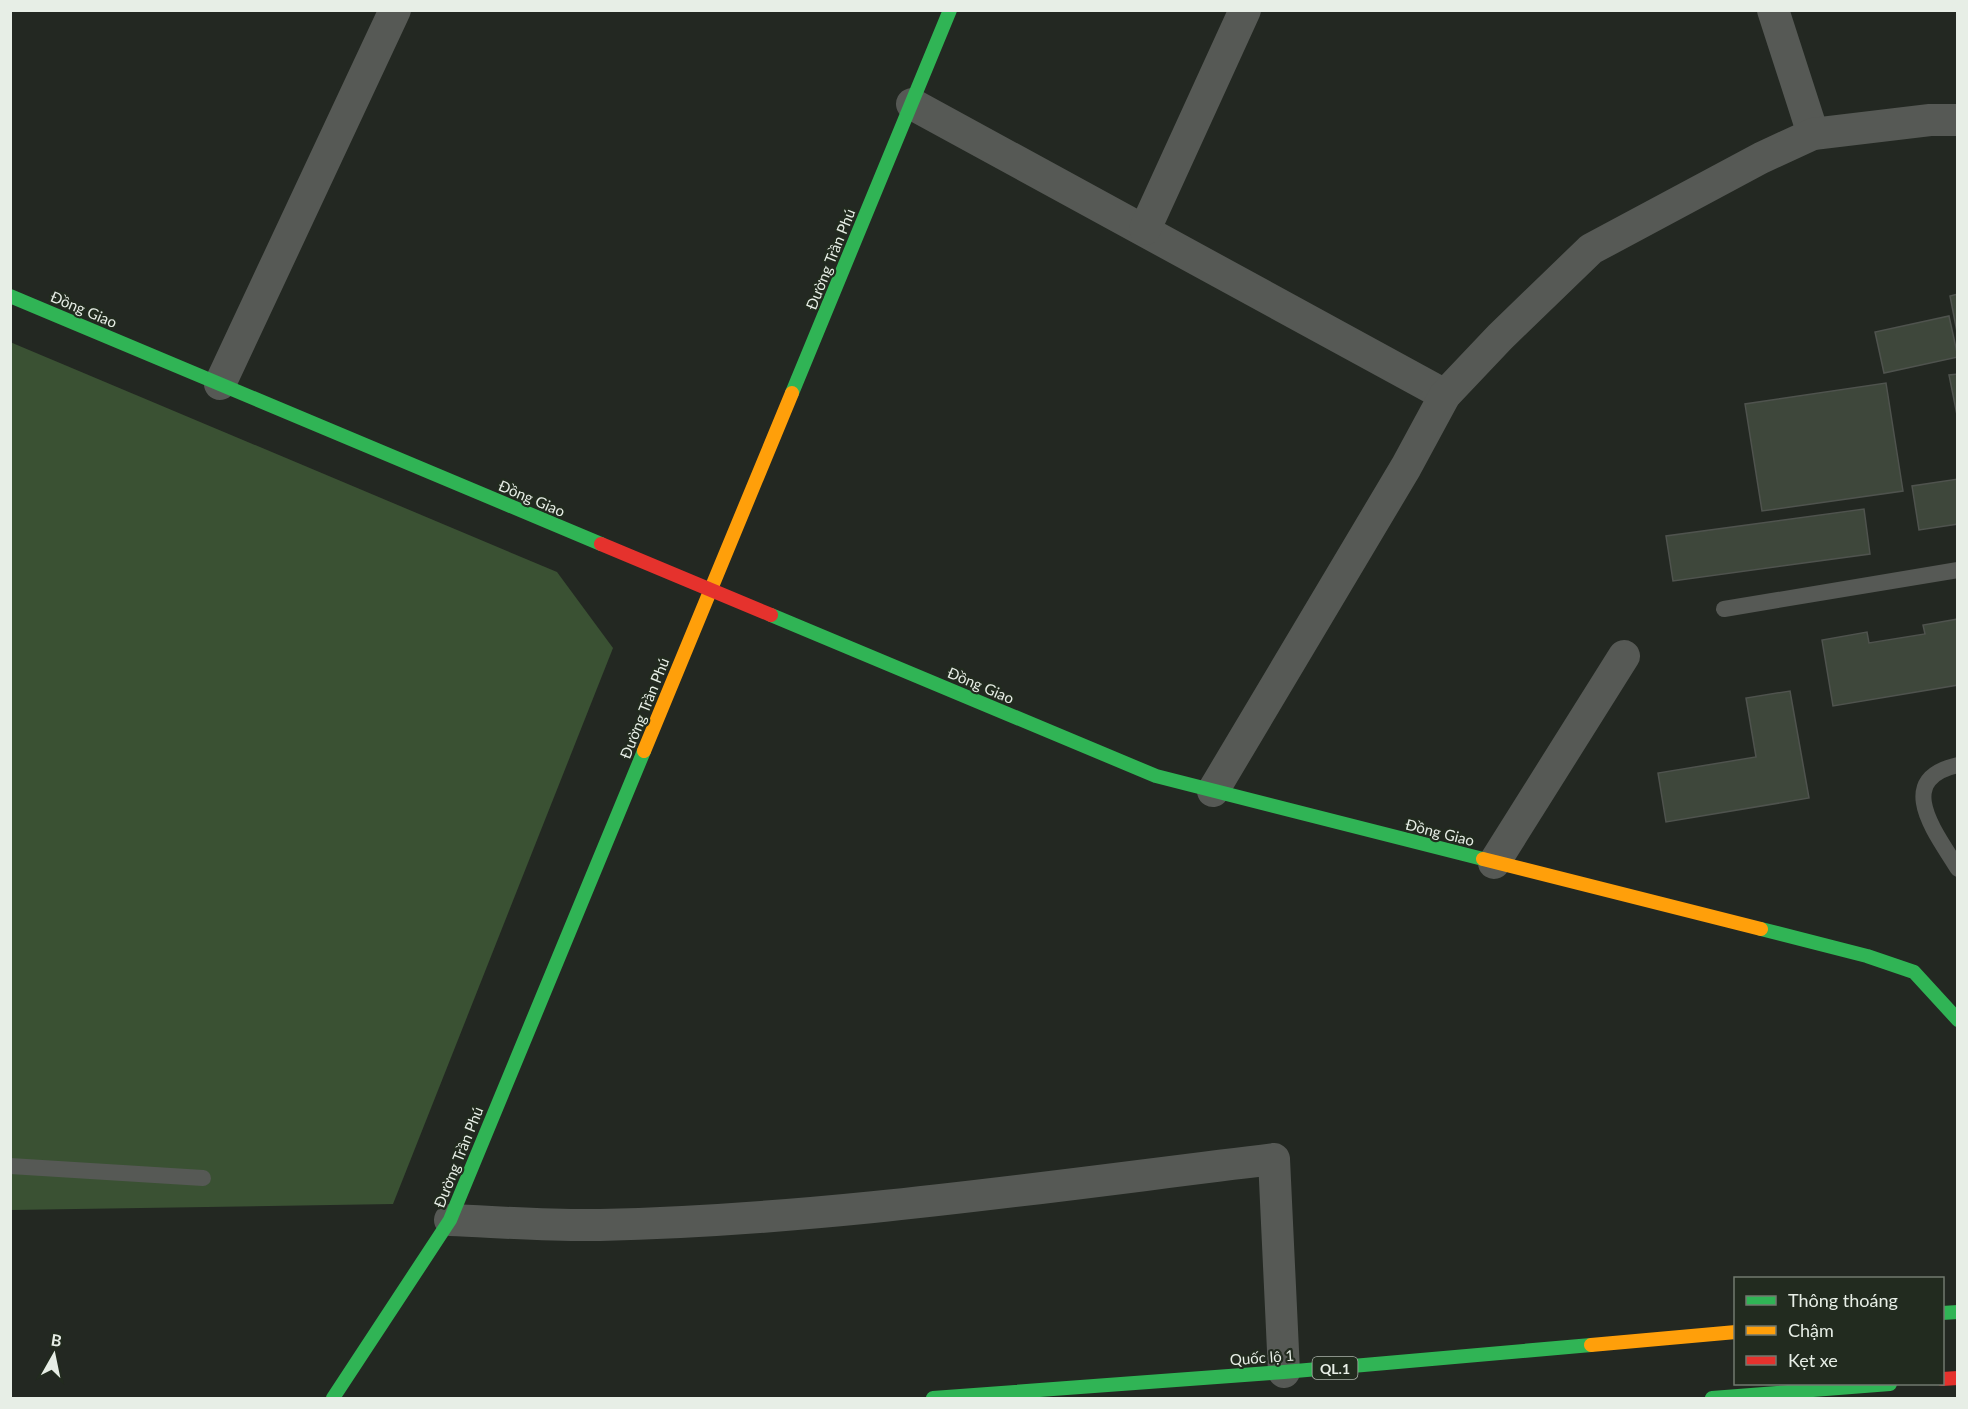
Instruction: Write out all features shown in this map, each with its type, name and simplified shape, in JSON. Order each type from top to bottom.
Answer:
[{"type":"main road","name":"Đường Trần Phú","points":[[333,1398],[450,1220],[950,10]]},
{"type":"main road","name":"Đồng Giao","points":[[10,297],[1156,776],[1876,959],[1914,972],[1958,1020]]},
{"type":"main road","name":"Quốc lộ 1","points":[[933,1398],[1284,1372],[1734,1332]]},
{"type":"main road","points":[[1712,1398],[1866,1385]]},
{"type":"street","points":[[220,384],[394,10]]},
{"type":"street","points":[[1144,230],[1245,10]]},
{"type":"street","points":[[1773,10],[1813,134]]},
{"type":"street","points":[[912,104],[1445,395]]},
{"type":"street","points":[[1214,791],[1406,467],[1445,395],[1500,337],[1591,249],[1761,158],[1813,134],[1930,120],[1958,120]]},
{"type":"street","points":[[1494,863],[1624,656]]},
{"type":"street","points":[[450,1220],[597,1225],[756,1218],[909,1203],[1274,1160],[1284,1372]]},
{"type":"lane","points":[[1724,609],[1958,570]]},
{"type":"lane","points":[[1958,765],[1939,769],[1929,777],[1923,795],[1924,813],[1958,869]]},
{"type":"lane","points":[[10,1166],[203,1178]]},
{"type":"green space","points":[[10,342],[557,572],[613,648],[393,1204],[11,1210]]},
{"type":"building","points":[[1958,294],[1958,337],[1950,296]]},
{"type":"building","points":[[1949,316],[1958,357],[1884,373],[1875,332]]},
{"type":"building","points":[[1958,374],[1958,415],[1957,415],[1949,375]]},
{"type":"building","points":[[1886,383],[1903,491],[1762,511],[1745,404]]},
{"type":"building","points":[[1958,479],[1958,524],[1919,530],[1912,486]]},
{"type":"building","points":[[1864,509],[1870,554],[1673,581],[1666,536]]},
{"type":"building","points":[[1958,619],[1958,685],[1833,706],[1822,640],[1867,632],[1869,643],[1925,634],[1923,625]]},
{"type":"building","points":[[1790,691],[1809,798],[1666,822],[1658,773],[1756,757],[1746,698]]},
{"type":"traffic: fast","points":[[792,393],[950,10]]},
{"type":"traffic: fast","points":[[10,296],[601,544]]},
{"type":"traffic: fast","points":[[771,615],[1156,776],[1483,859]]},
{"type":"traffic: fast","points":[[333,1398],[450,1220],[644,751]]},
{"type":"traffic: fast","points":[[1761,929],[1867,956],[1914,972],[1958,1020]]},
{"type":"traffic: fast","points":[[1944,1313],[1958,1312]]},
{"type":"traffic: fast","points":[[933,1398],[1284,1372],[1591,1345]]},
{"type":"traffic: fast","points":[[1712,1398],[1877,1385]]},
{"type":"traffic: slow","points":[[644,751],[792,393]]},
{"type":"traffic: slow","points":[[1483,859],[1761,929]]},
{"type":"traffic: slow","points":[[1591,1345],[1734,1332]]},
{"type":"traffic: jam","points":[[601,544],[771,615]]},
{"type":"traffic: jam","points":[[1944,1379],[1958,1378]]}]
